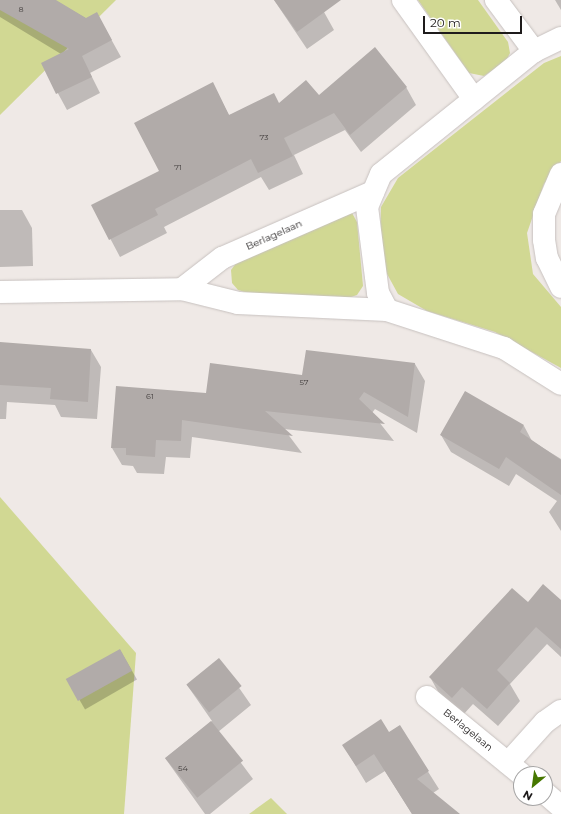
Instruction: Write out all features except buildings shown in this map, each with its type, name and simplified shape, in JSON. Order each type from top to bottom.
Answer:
[{"type":"street","points":[[403,0],[474,99]]},
{"type":"street","points":[[496,0],[534,51]]},
{"type":"street","points":[[388,310],[378,293],[369,242],[367,207],[381,174],[534,51],[561,38]]},
{"type":"street","points":[[561,174],[544,214],[544,240],[547,258],[561,287]]},
{"type":"street","name":"Berlagelaan","points":[[182,289],[222,258],[374,192]]},
{"type":"street","points":[[0,292],[182,289],[238,303],[388,310],[504,348],[561,384]]},
{"type":"street","name":"Berlagelaan","points":[[427,697],[513,767]]},
{"type":"street","name":"Berlagelaan","points":[[517,766],[545,722],[561,711]]},
{"type":"street","points":[[553,800],[561,807]]},
{"type":"green space","points":[[0,0],[116,0],[0,115]]},
{"type":"green space","points":[[418,0],[478,0],[508,42],[510,53],[506,61],[484,76],[469,73]]},
{"type":"green space","points":[[561,56],[561,161],[544,184],[527,233],[533,274],[561,307],[561,368],[495,332],[427,311],[398,294],[386,272],[380,240],[381,207],[398,178],[544,63]]},
{"type":"green space","points":[[352,213],[357,222],[363,286],[357,295],[348,298],[252,294],[238,290],[232,283],[231,270],[240,258]]},
{"type":"green space","points":[[0,497],[136,653],[124,814],[0,814]]},
{"type":"green space","points":[[271,798],[287,814],[249,814]]}]
